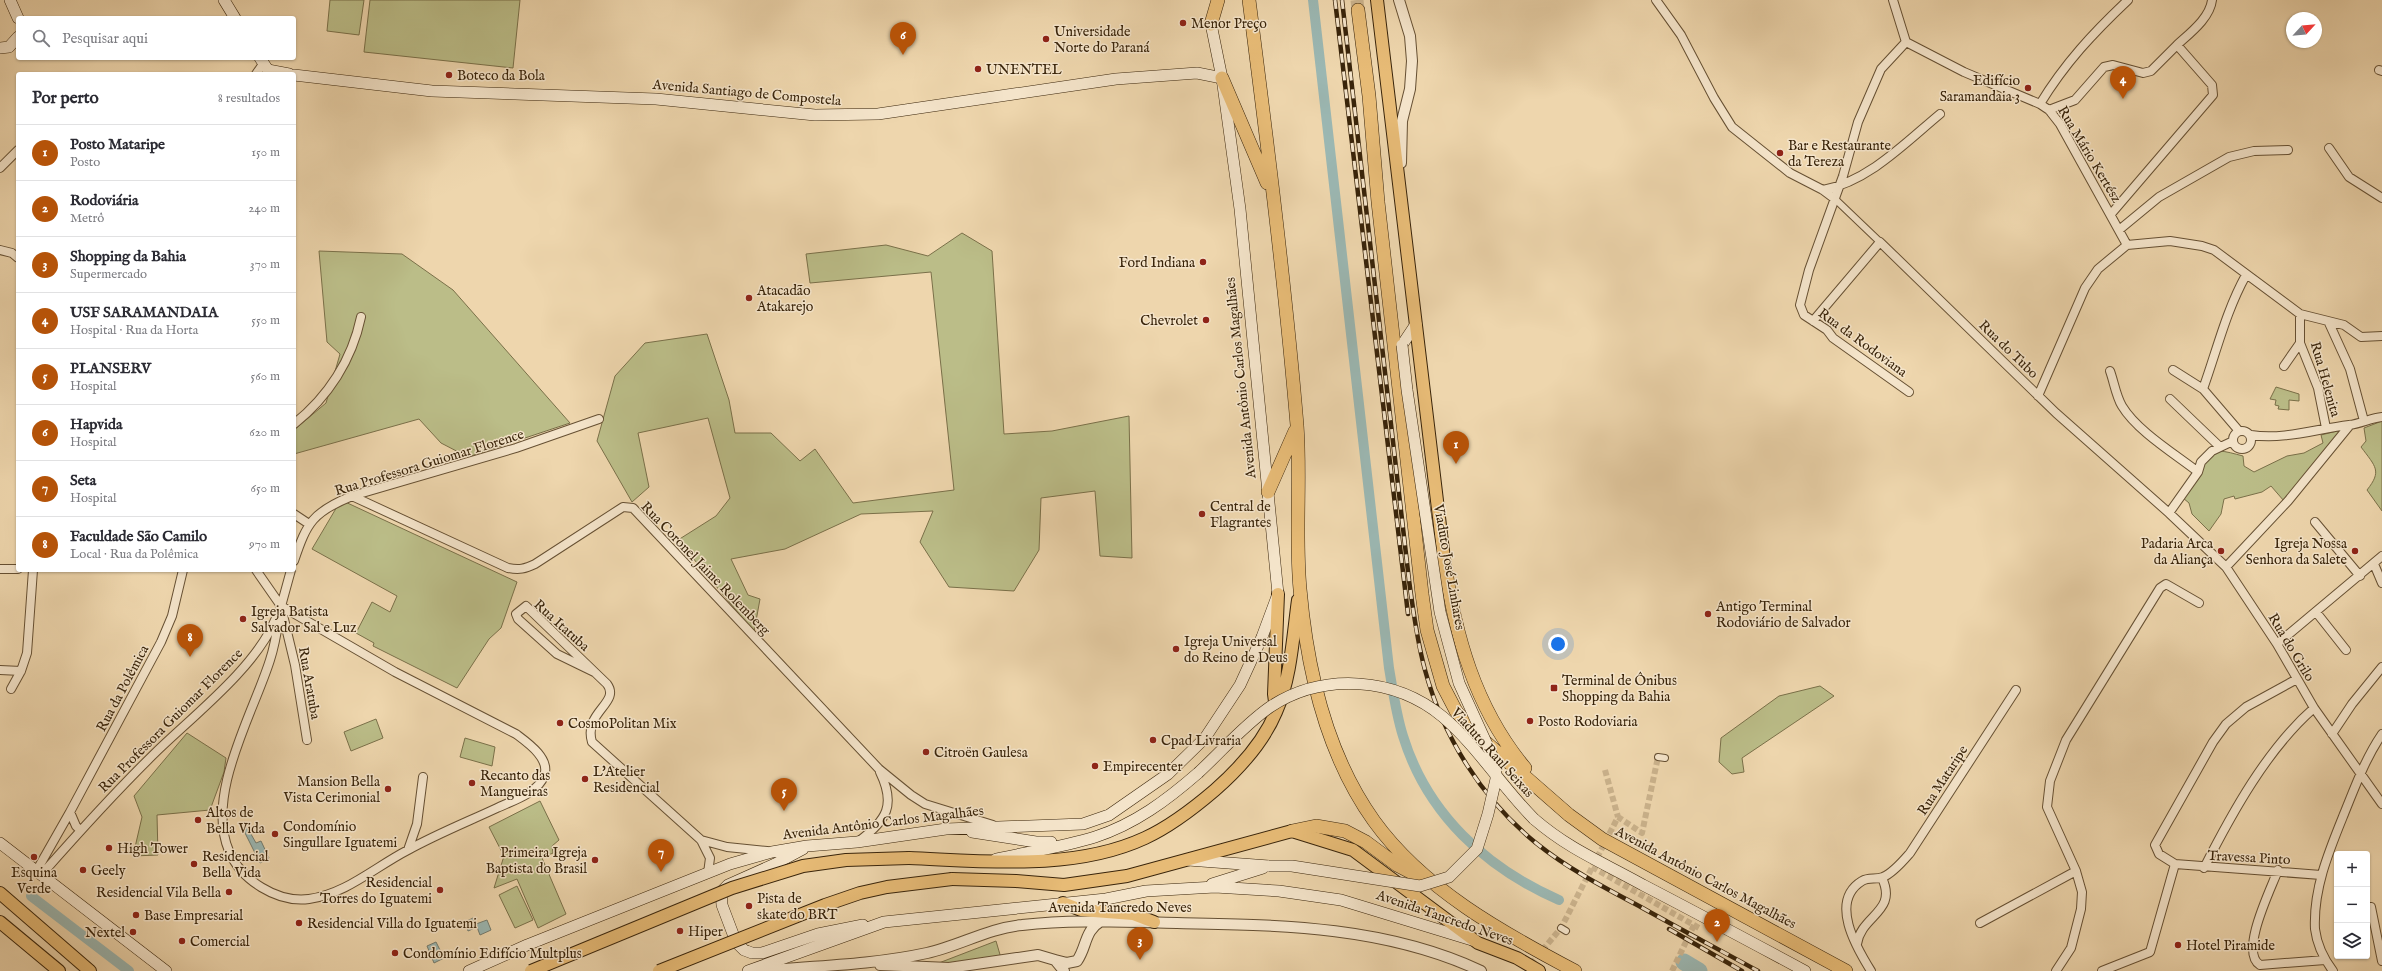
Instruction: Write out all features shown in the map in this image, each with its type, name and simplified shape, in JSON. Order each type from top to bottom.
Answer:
[{"type":"highway","points":[[1211,24],[1218,0]]},
{"type":"highway","points":[[1249,0],[1274,202],[1297,427],[1300,588]]},
{"type":"highway","name":"Avenida Antônio Carlos Magalhães","points":[[1358,10],[1369,96],[1391,318],[1422,594],[1427,630],[1443,686],[1456,711],[1474,732],[1584,827],[1630,855],[1693,886],[1846,971]]},
{"type":"highway","points":[[1222,78],[1274,202]]},
{"type":"highway","points":[[1268,492],[1297,427]]},
{"type":"highway","name":"Avenida Antônio Carlos Magalhães","points":[[1444,559],[1455,623],[1479,696],[1503,739],[1557,804]]},
{"type":"highway","name":"Avenida Tancredo Neves","points":[[1300,588],[1313,682],[1331,739],[1342,763],[1378,826],[1415,866],[1458,902],[1523,942],[1575,971]]},
{"type":"highway","points":[[1292,831],[1316,826],[1345,831],[1366,842],[1397,865],[1442,888]]},
{"type":"main road","points":[[10,0],[17,16]]},
{"type":"main road","points":[[224,0],[235,16]]},
{"type":"main road","name":"Avenida Antônio Carlos Magalhães","points":[[1377,0],[1444,559]]},
{"type":"main road","name":"Avenida Antônio Carlos Magalhães","points":[[469,971],[527,945],[708,873],[772,852],[807,846],[857,842],[946,829],[995,826],[1066,826],[1097,820],[1121,808],[1168,774],[1205,738],[1226,709],[1251,663],[1278,594],[1240,209],[1222,78],[1211,24]]},
{"type":"main road","points":[[9,47],[16,39]]},
{"type":"main road","name":"Avenida Santiago de Compostela","points":[[1197,73],[1212,65],[1218,59]]},
{"type":"main road","points":[[261,61],[274,72]]},
{"type":"main road","name":"Avenida Santiago de Compostela","points":[[296,75],[432,91],[656,99],[781,112],[843,115],[901,110],[1116,78],[1197,73],[1222,78]]},
{"type":"main road","name":"Viaduto José Linhares","points":[[1269,866],[1292,866],[1420,886],[1449,877],[1477,849],[1488,814],[1496,779],[1495,762],[1459,683],[1440,612],[1407,390],[1402,345],[1391,318]]},
{"type":"main road","points":[[1402,345],[1416,324]]},
{"type":"main road","points":[[531,971],[712,896],[803,866],[846,860],[909,858],[983,861],[1065,858],[1118,848],[1145,838],[1182,816],[1230,776],[1267,731],[1277,711],[1287,675],[1300,588]]},
{"type":"main road","points":[[1277,711],[1274,694],[1278,594]]},
{"type":"main road","name":"Viaduto Raul Seixas","points":[[1072,843],[1095,837],[1136,819],[1176,793],[1259,716],[1277,703],[1314,688],[1350,683],[1366,684],[1401,693],[1417,700],[1443,718],[1470,745],[1503,786],[1534,819],[1557,839],[1585,856],[1620,872],[1805,971]]},
{"type":"main road","points":[[946,829],[1036,842],[1072,843]]},
{"type":"main road","points":[[659,971],[812,910],[860,893],[886,887],[952,879],[1016,881],[1064,885],[1127,876],[1292,831],[1353,850],[1478,943]]},
{"type":"main road","points":[[0,842],[166,971]]},
{"type":"main road","points":[[983,861],[1072,843]]},
{"type":"main road","points":[[807,846],[775,864],[728,885],[722,892],[722,905],[726,916],[736,942],[744,950],[752,953],[762,953],[818,934],[846,927],[1063,903],[1081,910],[1133,914],[1154,922]]},
{"type":"main road","points":[[1188,860],[1269,866]]},
{"type":"main road","points":[[1198,888],[1269,866]]},
{"type":"main road","name":"Avenida Tancredo Neves","points":[[1063,903],[1146,891],[1198,888],[1280,891],[1341,900],[1386,912],[1478,943],[1517,958],[1539,971]]},
{"type":"main road","points":[[0,893],[90,971]]},
{"type":"main road","points":[[0,922],[59,971]]},
{"type":"main road","points":[[748,971],[884,922]]},
{"type":"street","points":[[1399,0],[1410,36],[1412,61],[1410,89],[1402,121],[1400,185]]},
{"type":"street","points":[[1656,0],[1681,35],[1714,98],[1732,128],[1790,173],[1823,190],[1835,199]]},
{"type":"street","points":[[1893,0],[1906,42]]},
{"type":"street","points":[[2040,104],[2054,81],[2084,42],[2128,0]]},
{"type":"street","points":[[2049,110],[2075,100],[2104,67],[2113,65],[2143,73],[2151,71],[2202,20],[2212,0]]},
{"type":"street","name":"Rua Mário Kertész","points":[[1906,42],[1964,72],[2040,104],[2049,110],[2111,214],[2127,245]]},
{"type":"street","name":"Rua da Rodoviana","points":[[1906,42],[1889,60],[1874,83],[1852,140],[1840,185],[1809,270],[1800,305],[1804,316],[1813,321],[1909,392]]},
{"type":"street","points":[[2111,214],[2213,95],[2212,85],[2177,45]]},
{"type":"street","points":[[257,72],[261,61]]},
{"type":"street","points":[[1823,190],[1840,185],[1868,172],[1940,114]]},
{"type":"street","points":[[2329,148],[2349,177],[2382,198]]},
{"type":"street","points":[[2119,230],[2159,198],[2229,157],[2254,151],[2288,150]]},
{"type":"street","points":[[0,168],[16,152]]},
{"type":"street","name":"Rua do Tubo","points":[[1835,199],[2038,396],[2169,513]]},
{"type":"street","points":[[2038,396],[2085,288],[2098,269],[2127,245],[2170,241],[2202,246],[2223,256],[2246,275],[2300,314],[2349,327],[2361,337],[2382,336]]},
{"type":"street","points":[[1813,321],[1880,242]]},
{"type":"street","points":[[0,250],[12,253],[16,256]]},
{"type":"street","points":[[2203,389],[2222,328],[2234,297],[2246,275]]},
{"type":"street","name":"Rua Helenita","points":[[2300,314],[2300,343],[2318,388],[2326,428]]},
{"type":"street","points":[[296,422],[322,399],[338,375],[357,336],[361,317]]},
{"type":"street","points":[[2329,322],[2350,369],[2364,421]]},
{"type":"street","points":[[2284,366],[2300,343]]},
{"type":"street","points":[[2173,370],[2203,389],[2239,431]]},
{"type":"street","points":[[2110,371],[2120,402],[2128,414],[2143,429],[2198,472]]},
{"type":"street","points":[[2170,399],[2219,446]]},
{"type":"street","points":[[2269,438],[2251,435],[2246,431],[2239,431],[2236,433],[2233,441],[2235,446],[2240,449],[2269,438],[2326,428],[2350,426],[2382,417]]},
{"type":"street","name":"Rua Professora Guiomar Florence","points":[[296,556],[309,524],[321,512],[352,496],[516,448],[599,419]]},
{"type":"street","points":[[2226,566],[2288,501],[2350,426]]},
{"type":"street","points":[[2250,446],[2251,435]]},
{"type":"street","points":[[2169,513],[2198,472],[2201,462],[2219,446],[2233,441]]},
{"type":"street","name":"Rua Coronel Jaime Rolemberg","points":[[352,496],[508,568],[516,570],[535,564],[623,507],[633,508],[879,769],[911,795],[925,804],[995,826]]},
{"type":"street","name":"Rua do Grilo","points":[[2169,513],[2226,566],[2277,644],[2314,708],[2382,804]]},
{"type":"street","points":[[296,515],[309,524]]},
{"type":"street","points":[[2315,522],[2360,576]]},
{"type":"street","points":[[2277,644],[2382,556]]},
{"type":"street","points":[[2374,564],[2382,583]]},
{"type":"street","points":[[0,569],[16,570]]},
{"type":"street","points":[[11,689],[21,671],[27,653],[33,572]]},
{"type":"street","name":"Rua da Polêmica","points":[[40,872],[70,812],[161,642],[172,616],[183,572]]},
{"type":"street","points":[[257,572],[281,606],[395,672],[516,734],[528,743],[543,761],[546,771],[544,778],[530,791],[408,850],[344,889],[307,900],[286,898],[270,892],[249,880],[237,866],[229,851],[223,830],[225,791],[231,767],[271,659],[281,606]]},
{"type":"street","name":"Rua Professora Guiomar Florence","points":[[40,872],[155,753],[246,665],[270,632],[281,606],[290,572]]},
{"type":"street","points":[[2056,971],[2071,948],[2081,909],[2082,892],[2076,871],[2047,807],[2050,781],[2066,740],[2160,588],[2166,584],[2199,603]]},
{"type":"street","name":"Rua Aratuba","points":[[281,606],[295,665],[307,740]]},
{"type":"street","name":"Rua Itatuba","points":[[594,672],[557,654],[518,619],[516,614],[526,606],[594,672],[611,689],[611,695],[590,724],[589,733],[592,742],[701,840],[710,858],[708,873]]},
{"type":"street","points":[[2316,612],[2346,650]]},
{"type":"street","points":[[2332,734],[2344,714],[2382,667]]},
{"type":"street","points":[[0,670],[21,671]]},
{"type":"street","name":"Travessa Pinto","points":[[2297,679],[2234,716],[2213,742],[2155,845],[2159,854],[2175,864],[2204,868],[2278,870],[2321,875]]},
{"type":"street","name":"Rua Mataripe","points":[[1882,878],[1899,865],[1910,853],[2016,690]]},
{"type":"street","points":[[2204,868],[2221,834],[2274,753],[2290,731],[2314,708]]},
{"type":"street","points":[[2333,971],[2325,960],[2316,931],[2315,914],[2321,875],[2360,774],[2382,734]]},
{"type":"street","points":[[1658,757],[1666,758]]},
{"type":"street","name":"Rua Coronel Jaime Rolemberg","points":[[857,842],[874,829],[882,820],[887,810],[888,791],[879,769]]},
{"type":"street","points":[[408,850],[417,824],[423,777]]},
{"type":"street","points":[[70,812],[76,826],[80,830]]},
{"type":"street","name":"Rua Itatuba","points":[[701,840],[727,847],[772,852]]},
{"type":"street","points":[[2106,970],[2150,952],[2175,864]]},
{"type":"street","points":[[2278,870],[2256,930],[2253,948],[2254,960],[2260,965],[2325,960]]},
{"type":"street","points":[[1980,923],[2076,871]]},
{"type":"street","points":[[1857,944],[1862,929],[1885,902],[1887,895],[1882,878],[1869,878],[1861,881],[1852,890],[1846,901],[1848,921],[1857,944],[1871,971]]},
{"type":"street","points":[[2371,907],[2382,961]]},
{"type":"street","points":[[854,963],[949,969],[1038,955],[1067,963],[1077,961],[1087,935],[1094,925],[1101,921]]},
{"type":"street","name":"Avenida Tancredo Neves","points":[[758,971],[854,963],[927,953],[1021,925],[1101,921],[1312,928],[1366,935],[1391,940],[1452,959],[1480,971]]},
{"type":"street","points":[[1055,960],[1064,971]]},
{"type":"green space","points":[[330,0],[364,0],[359,35],[327,31]]},
{"type":"green space","points":[[370,0],[520,0],[513,68],[364,52]]},
{"type":"green space","points":[[962,233],[992,251],[1004,434],[1052,431],[1129,416],[1132,558],[1100,556],[1095,491],[1041,498],[1039,550],[1014,591],[949,587],[920,542],[933,511],[861,514],[785,549],[731,559],[748,595],[760,599],[754,632],[678,540],[716,516],[730,498],[708,418],[638,433],[649,487],[632,502],[597,441],[615,376],[645,343],[707,334],[729,400],[735,433],[771,433],[800,461],[815,449],[853,503],[954,490],[931,272],[810,283],[806,254],[886,245],[928,256]]},
{"type":"green space","points":[[319,251],[402,254],[453,290],[570,423],[468,457],[441,443],[419,419],[296,453],[296,428],[326,403],[340,354],[327,342]]},
{"type":"green space","points":[[2276,387],[2299,394],[2299,401],[2289,400],[2289,410],[2278,409],[2279,406],[2275,405],[2276,400],[2270,399]]},
{"type":"green space","points":[[2382,421],[2382,511],[2367,490],[2372,484],[2376,473],[2373,464],[2361,447],[2366,441],[2364,428]]},
{"type":"green space","points":[[2341,430],[2284,501],[2271,486],[2262,492],[2235,499],[2234,496],[2224,499],[2221,514],[2209,531],[2192,514],[2189,503],[2183,498],[2202,463],[2212,453],[2221,451],[2243,456],[2244,466],[2254,472],[2287,456],[2304,453],[2323,443],[2321,435]]},
{"type":"green space","points":[[341,500],[517,582],[501,628],[489,639],[457,688],[373,646],[374,643],[356,633],[372,602],[390,612],[397,596],[312,549]]},
{"type":"green space","points":[[1820,686],[1834,696],[1742,758],[1744,772],[1732,774],[1719,762],[1721,738],[1779,696]]},
{"type":"green space","points":[[376,719],[383,738],[351,751],[344,732]]},
{"type":"green space","points":[[187,733],[226,758],[224,772],[210,810],[157,815],[158,855],[133,856],[142,817],[134,796]]},
{"type":"green space","points":[[465,738],[495,747],[492,766],[460,757]]},
{"type":"green space","points":[[540,801],[559,840],[552,846],[553,853],[542,858],[566,914],[538,928],[517,879],[494,888],[504,856],[489,827]]},
{"type":"green space","points":[[517,886],[533,920],[515,928],[499,895]]},
{"type":"green space","points":[[996,941],[1001,958],[931,966]]},
{"type":"water","points":[[247,827],[256,843],[261,841],[269,858],[260,863],[243,829]]},
{"type":"water","points":[[473,918],[476,924],[487,920],[491,930],[480,935],[477,927],[468,931],[465,922]]},
{"type":"water","points":[[436,942],[444,958],[434,963],[427,946]]},
{"type":"waterway","points":[[1313,0],[1389,668],[1403,736],[1414,764],[1427,790],[1444,814],[1463,835],[1484,855],[1507,872],[1532,887],[1559,900]]},
{"type":"waterway","points":[[31,896],[129,971]]},
{"type":"waterway","points":[[1684,962],[1699,971]]},
{"type":"tunnel","points":[[1357,0],[1358,10]]},
{"type":"tunnel","points":[[1525,971],[1561,928],[1618,817],[1642,833],[1658,757]]},
{"type":"tunnel","points":[[1605,770],[1618,817]]},
{"type":"tunnel","points":[[1592,867],[1699,928]]},
{"type":"tunnel","points":[[1672,971],[1694,925]]},
{"type":"railway","points":[[1335,0],[1408,614]]},
{"type":"railway","points":[[1342,0],[1412,603],[1422,659],[1442,719],[1454,743],[1482,787],[1516,826],[1536,843],[1560,861],[1612,892],[1758,971]]},
{"type":"railway","points":[[1669,929],[1742,971]]},
{"type":"place","name":"Menor Preço","points":[[1183,23]]},
{"type":"place","name":"Universidade Norte do Paraná","points":[[1046,39]]},
{"type":"place","name":"Hapvida","points":[[903,55]]},
{"type":"place","name":"UNENTEL","points":[[978,69]]},
{"type":"place","name":"Boteco da Bola","points":[[449,75]]},
{"type":"place","name":"Edifício Saramandaia 3","points":[[2028,88]]},
{"type":"place","name":"USF SARAMANDAIA","points":[[2123,99]]},
{"type":"place","name":"Bar e Restaurante da Tereza","points":[[1780,153]]},
{"type":"place","name":"Ford Indiana","points":[[1203,262]]},
{"type":"place","name":"Atacadão Atakarejo","points":[[749,298]]},
{"type":"place","name":"Chevrolet","points":[[1206,320]]},
{"type":"place","name":"Posto Mataripe","points":[[1456,464]]},
{"type":"place","name":"Central de Flagrantes","points":[[1202,514]]},
{"type":"place","name":"Padaria Arca da Aliança","points":[[2221,551]]},
{"type":"place","name":"Igreja Nossa Senhora da Salete","points":[[2355,551]]},
{"type":"place","name":"Antigo Terminal Rodoviário de Salvador","points":[[1708,614]]},
{"type":"place","name":"Igreja Batista Salvador Sal e Luz","points":[[243,619]]},
{"type":"place","name":"Igreja Universal do Reino de Deus","points":[[1176,649]]},
{"type":"place","name":"Faculdade São Camilo","points":[[190,657]]},
{"type":"place","name":"Terminal de Ônibus Shopping da Bahia","points":[[1554,688]]},
{"type":"place","name":"Posto Rodoviaria","points":[[1530,721]]},
{"type":"place","name":"CosmoPolitan Mix","points":[[560,723]]},
{"type":"place","name":"Cpad Livraria","points":[[1153,740]]},
{"type":"place","name":"Citroën Gaulesa","points":[[926,752]]},
{"type":"place","name":"Empirecenter","points":[[1095,766]]},
{"type":"place","name":"L'Atelier Residencial","points":[[585,779]]},
{"type":"place","name":"Recanto das Mangueiras","points":[[472,783]]},
{"type":"place","name":"Mansion Bella Vista Cerimonial","points":[[388,789]]},
{"type":"place","name":"PLANSERV","points":[[784,811]]},
{"type":"place","name":"Altos de Bella Vida","points":[[198,820]]},
{"type":"place","name":"Condomínio Singullare Iguatemi","points":[[275,834]]},
{"type":"place","name":"High Tower","points":[[109,848]]},
{"type":"place","name":"Esquina Verde","points":[[34,857]]},
{"type":"place","name":"Primeira Igreja Baptista do Brasil","points":[[595,860]]},
{"type":"place","name":"Residencial Bella Vida","points":[[194,864]]},
{"type":"place","name":"Geely","points":[[83,870]]},
{"type":"place","name":"Seta","points":[[661,872]]},
{"type":"place","name":"Residencial Torres do Iguatemi","points":[[440,890]]},
{"type":"place","name":"Residencial Vila Bella","points":[[229,892]]},
{"type":"place","name":"Pista de skate do BRT","points":[[749,906]]},
{"type":"place","name":"Base Empresarial","points":[[136,915]]},
{"type":"place","name":"Residencial Villa do Iguatemi","points":[[299,923]]},
{"type":"place","name":"Hiper","points":[[680,931]]},
{"type":"place","name":"Nextel","points":[[133,932]]},
{"type":"place","name":"Comercial","points":[[182,941]]},
{"type":"place","name":"Rodoviária","points":[[1717,942]]},
{"type":"place","name":"Hotel Piramide","points":[[2178,945]]},
{"type":"place","name":"Condomínio Edifício Multplus","points":[[395,953]]},
{"type":"place","name":"Shopping da Bahia","points":[[1140,960]]}]
